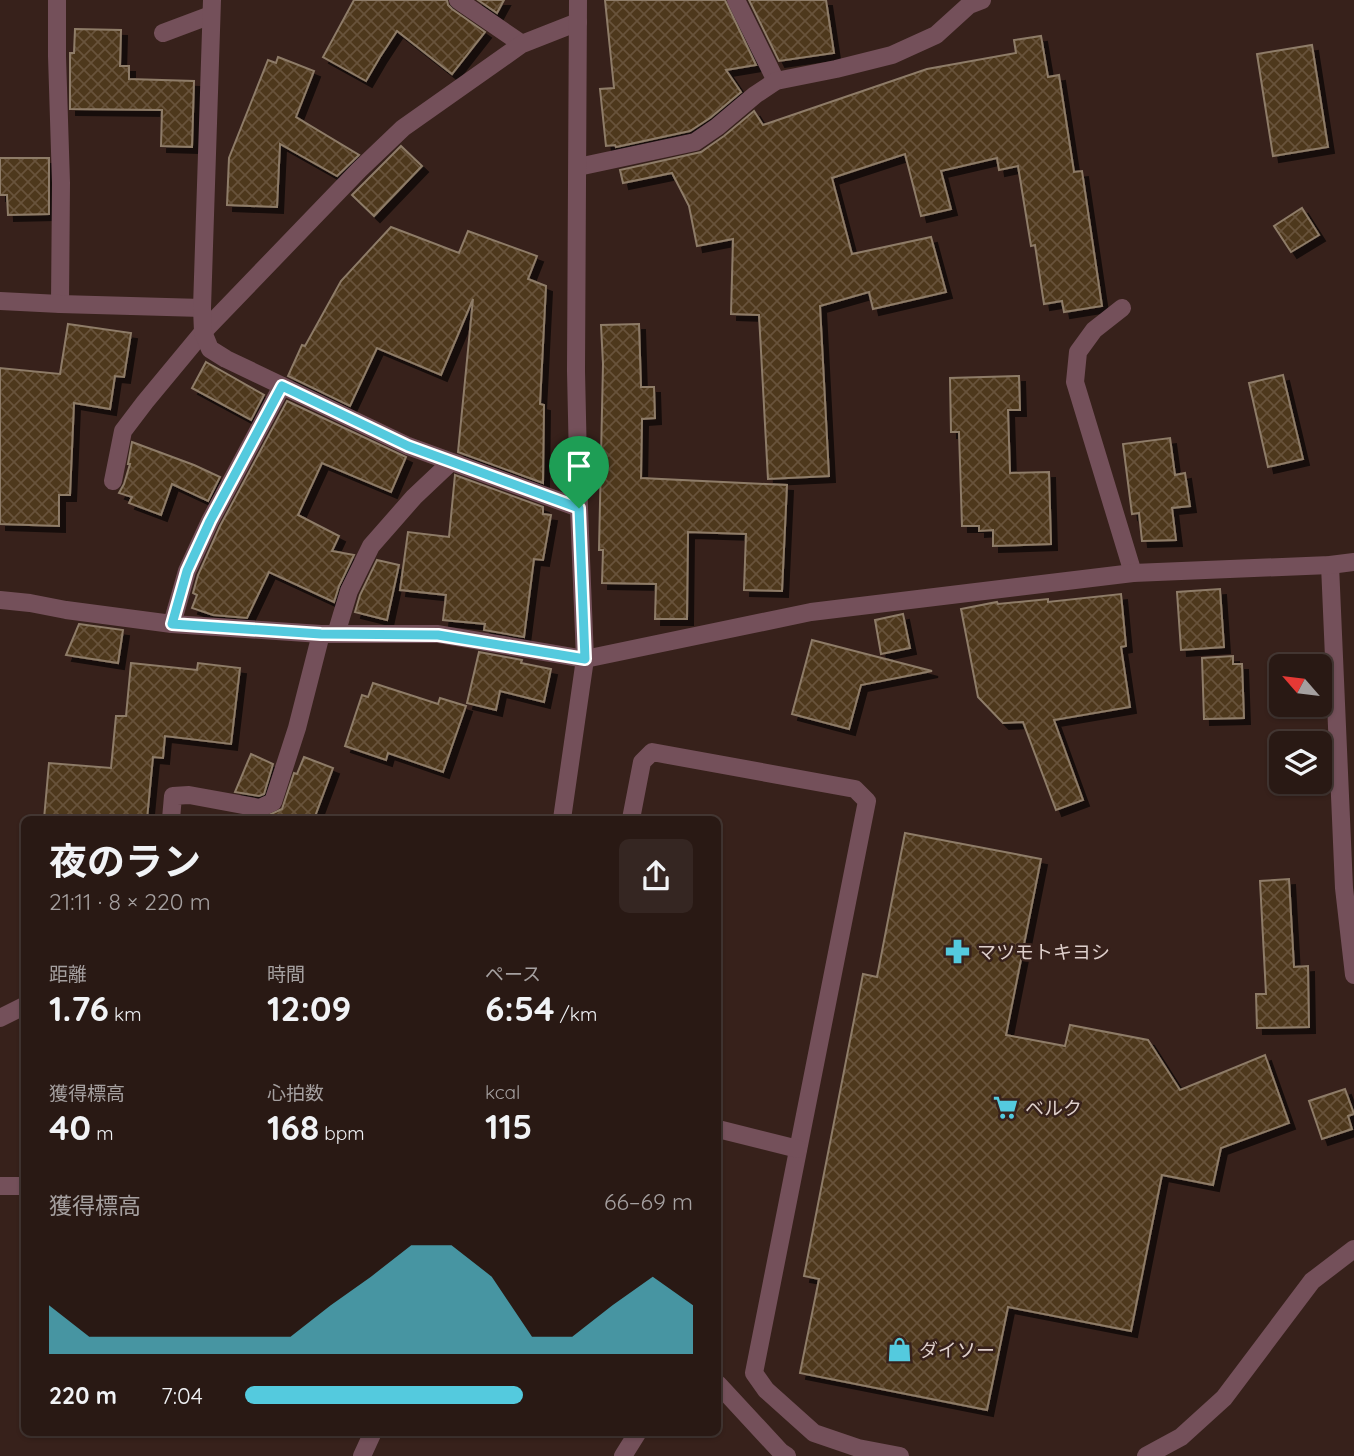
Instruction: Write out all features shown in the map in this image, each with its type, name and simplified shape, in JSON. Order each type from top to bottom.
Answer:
[{"type":"street","points":[[57,0],[61,183],[60,304]]},
{"type":"street","points":[[458,0],[522,44]]},
{"type":"street","points":[[562,816],[585,659],[576,371],[578,0]]},
{"type":"street","points":[[736,0],[776,81]]},
{"type":"street","points":[[578,167],[695,142],[776,81],[892,55],[936,35],[969,5],[982,0]]},
{"type":"street","points":[[163,33],[212,8],[202,308],[203,332],[210,349],[408,446],[579,508]]},
{"type":"street","points":[[113,481],[123,430],[145,402],[203,332],[359,170],[403,128],[522,44],[578,22]]},
{"type":"street","points":[[0,301],[202,308]]},
{"type":"street","points":[[1122,308],[1094,330],[1079,352],[1075,382],[1133,573]]},
{"type":"street","points":[[172,624],[187,571],[210,521],[282,386]]},
{"type":"street","points":[[171,816],[173,796],[189,795],[260,808],[273,802],[328,634],[371,546],[414,496],[450,463]]},
{"type":"street","points":[[0,600],[172,624],[328,634],[438,635],[585,659],[811,612],[1133,573],[1354,562]]},
{"type":"street","points":[[1330,565],[1344,888],[1354,975]]},
{"type":"street","points":[[632,816],[642,762],[652,752],[855,789],[867,801],[754,1373],[766,1390],[814,1433],[858,1448],[900,1456]]},
{"type":"street","points":[[0,1018],[21,1008]]},
{"type":"street","points":[[721,1130],[798,1149]]},
{"type":"street","points":[[0,1186],[21,1186]]},
{"type":"street","points":[[1146,1456],[1181,1437],[1224,1398],[1312,1281],[1354,1249]]},
{"type":"street","points":[[721,1387],[787,1456]]},
{"type":"street","points":[[362,1456],[371,1436]]},
{"type":"street","points":[[623,1456],[636,1436]]},
{"type":"building","points":[[354,0],[447,0],[452,9],[485,32],[452,74],[397,31],[366,81],[323,57]]},
{"type":"building","points":[[478,0],[504,0],[497,13]]},
{"type":"building","points":[[605,0],[725,0],[756,65],[726,70],[741,92],[690,131],[616,147],[606,146],[600,89],[614,88]]},
{"type":"building","points":[[749,0],[826,0],[834,53],[779,61]]},
{"type":"building","points":[[75,29],[121,30],[120,66],[129,66],[129,79],[194,81],[192,147],[161,146],[162,110],[70,109],[70,53],[74,53]]},
{"type":"building","points":[[1041,36],[1048,77],[1059,75],[1074,172],[1082,171],[1102,306],[1064,312],[1062,301],[1044,304],[1018,166],[999,170],[997,158],[941,171],[951,209],[921,216],[905,154],[832,178],[852,254],[931,237],[946,292],[873,309],[869,292],[820,306],[829,476],[768,479],[759,315],[731,314],[733,239],[697,246],[689,206],[672,173],[623,183],[620,170],[701,152],[754,111],[763,125],[927,69],[1016,53],[1014,40]]},
{"type":"building","points":[[1312,45],[1328,147],[1273,156],[1257,54]]},
{"type":"building","points":[[278,57],[314,71],[296,117],[359,155],[337,176],[280,144],[277,207],[227,205],[229,158],[268,60],[276,63]]},
{"type":"building","points":[[401,146],[422,166],[374,216],[352,195]]},
{"type":"building","points":[[0,158],[49,158],[49,214],[8,215],[7,195],[0,195]]},
{"type":"building","points":[[1302,208],[1319,235],[1291,252],[1274,226]]},
{"type":"building","points":[[391,227],[459,253],[468,231],[537,256],[528,279],[546,286],[540,404],[544,405],[543,483],[458,452],[473,299],[441,375],[377,348],[350,406],[288,376],[302,345],[305,346],[341,281]]},
{"type":"building","points":[[68,324],[131,333],[124,377],[115,376],[110,409],[74,403],[70,495],[59,495],[59,526],[0,524],[0,368],[60,374]]},
{"type":"building","points":[[639,324],[641,387],[654,387],[655,418],[642,419],[641,478],[787,485],[782,591],[744,590],[746,534],[688,532],[687,619],[655,619],[656,584],[602,583],[603,550],[599,550],[603,364],[601,325]]},
{"type":"building","points":[[206,362],[264,395],[251,420],[192,388]]},
{"type":"building","points":[[1283,375],[1303,459],[1268,467],[1249,383]]},
{"type":"building","points":[[1019,376],[1020,410],[1008,410],[1010,473],[1049,472],[1051,544],[993,546],[993,530],[979,531],[979,526],[962,526],[959,432],[951,432],[950,378]]},
{"type":"building","points":[[287,401],[406,457],[391,492],[322,463],[298,515],[339,536],[332,551],[354,555],[334,602],[269,572],[247,618],[213,615],[192,608],[197,595],[193,593],[198,575],[220,526]]},
{"type":"building","points":[[1170,438],[1175,475],[1185,473],[1190,506],[1172,508],[1176,540],[1142,541],[1139,513],[1132,514],[1123,444]]},
{"type":"building","points":[[132,442],[220,477],[208,501],[172,484],[161,515],[129,503],[132,497],[119,493],[130,464]]},
{"type":"building","points":[[455,475],[543,507],[543,514],[551,515],[543,560],[534,559],[524,637],[484,630],[485,624],[443,620],[446,595],[400,590],[408,532],[449,537]]},
{"type":"building","points":[[377,560],[399,565],[387,620],[355,612]]},
{"type":"building","points":[[1220,589],[1224,647],[1181,650],[1177,592]]},
{"type":"building","points":[[1121,594],[1126,646],[1121,647],[1130,707],[1054,720],[1083,800],[1056,810],[1023,722],[1003,723],[978,697],[961,609],[997,602],[1048,599],[1048,602]]},
{"type":"building","points":[[903,614],[910,648],[881,654],[875,620]]},
{"type":"building","points":[[79,624],[123,630],[118,663],[66,655]]},
{"type":"building","points":[[812,640],[932,671],[861,685],[849,729],[792,714]]},
{"type":"building","points":[[479,652],[551,669],[544,702],[500,691],[496,710],[467,703]]},
{"type":"building","points":[[1233,656],[1233,664],[1242,664],[1244,718],[1204,719],[1202,658]]},
{"type":"building","points":[[131,663],[197,670],[198,663],[240,668],[231,744],[165,736],[163,758],[153,757],[147,816],[44,816],[49,763],[111,768],[116,716],[126,716]]},
{"type":"building","points":[[373,683],[438,704],[440,698],[466,706],[443,772],[388,753],[386,760],[345,746],[362,695],[368,697]]},
{"type":"building","points":[[251,754],[273,764],[264,794],[259,796],[235,792]]},
{"type":"building","points":[[304,757],[333,768],[315,816],[267,816],[282,809],[294,773],[297,774]]},
{"type":"building","name":"ベルク","points":[[905,833],[1041,859],[1006,1035],[1065,1046],[1070,1025],[1148,1040],[1180,1090],[1265,1055],[1289,1123],[1221,1148],[1213,1185],[1162,1175],[1131,1331],[1008,1307],[987,1410],[800,1373],[819,1279],[804,1276],[863,974],[877,977]]},
{"type":"building","points":[[1289,879],[1294,967],[1308,966],[1309,1027],[1257,1028],[1256,994],[1266,994],[1260,881]]},
{"type":"building","points":[[1345,1089],[1354,1114],[1348,1116],[1352,1129],[1322,1139],[1309,1101]]},
{"type":"place","name":"マツモトキヨシ","points":[[957,952]]},
{"type":"place","name":"ベルク","points":[[1005,1108]]},
{"type":"place","name":"ダイソー","points":[[899,1350]]},
{"type":"route","points":[[282,386],[408,446],[579,508],[585,659],[438,635],[321,634],[172,624],[187,571],[210,521],[282,386]]}]
